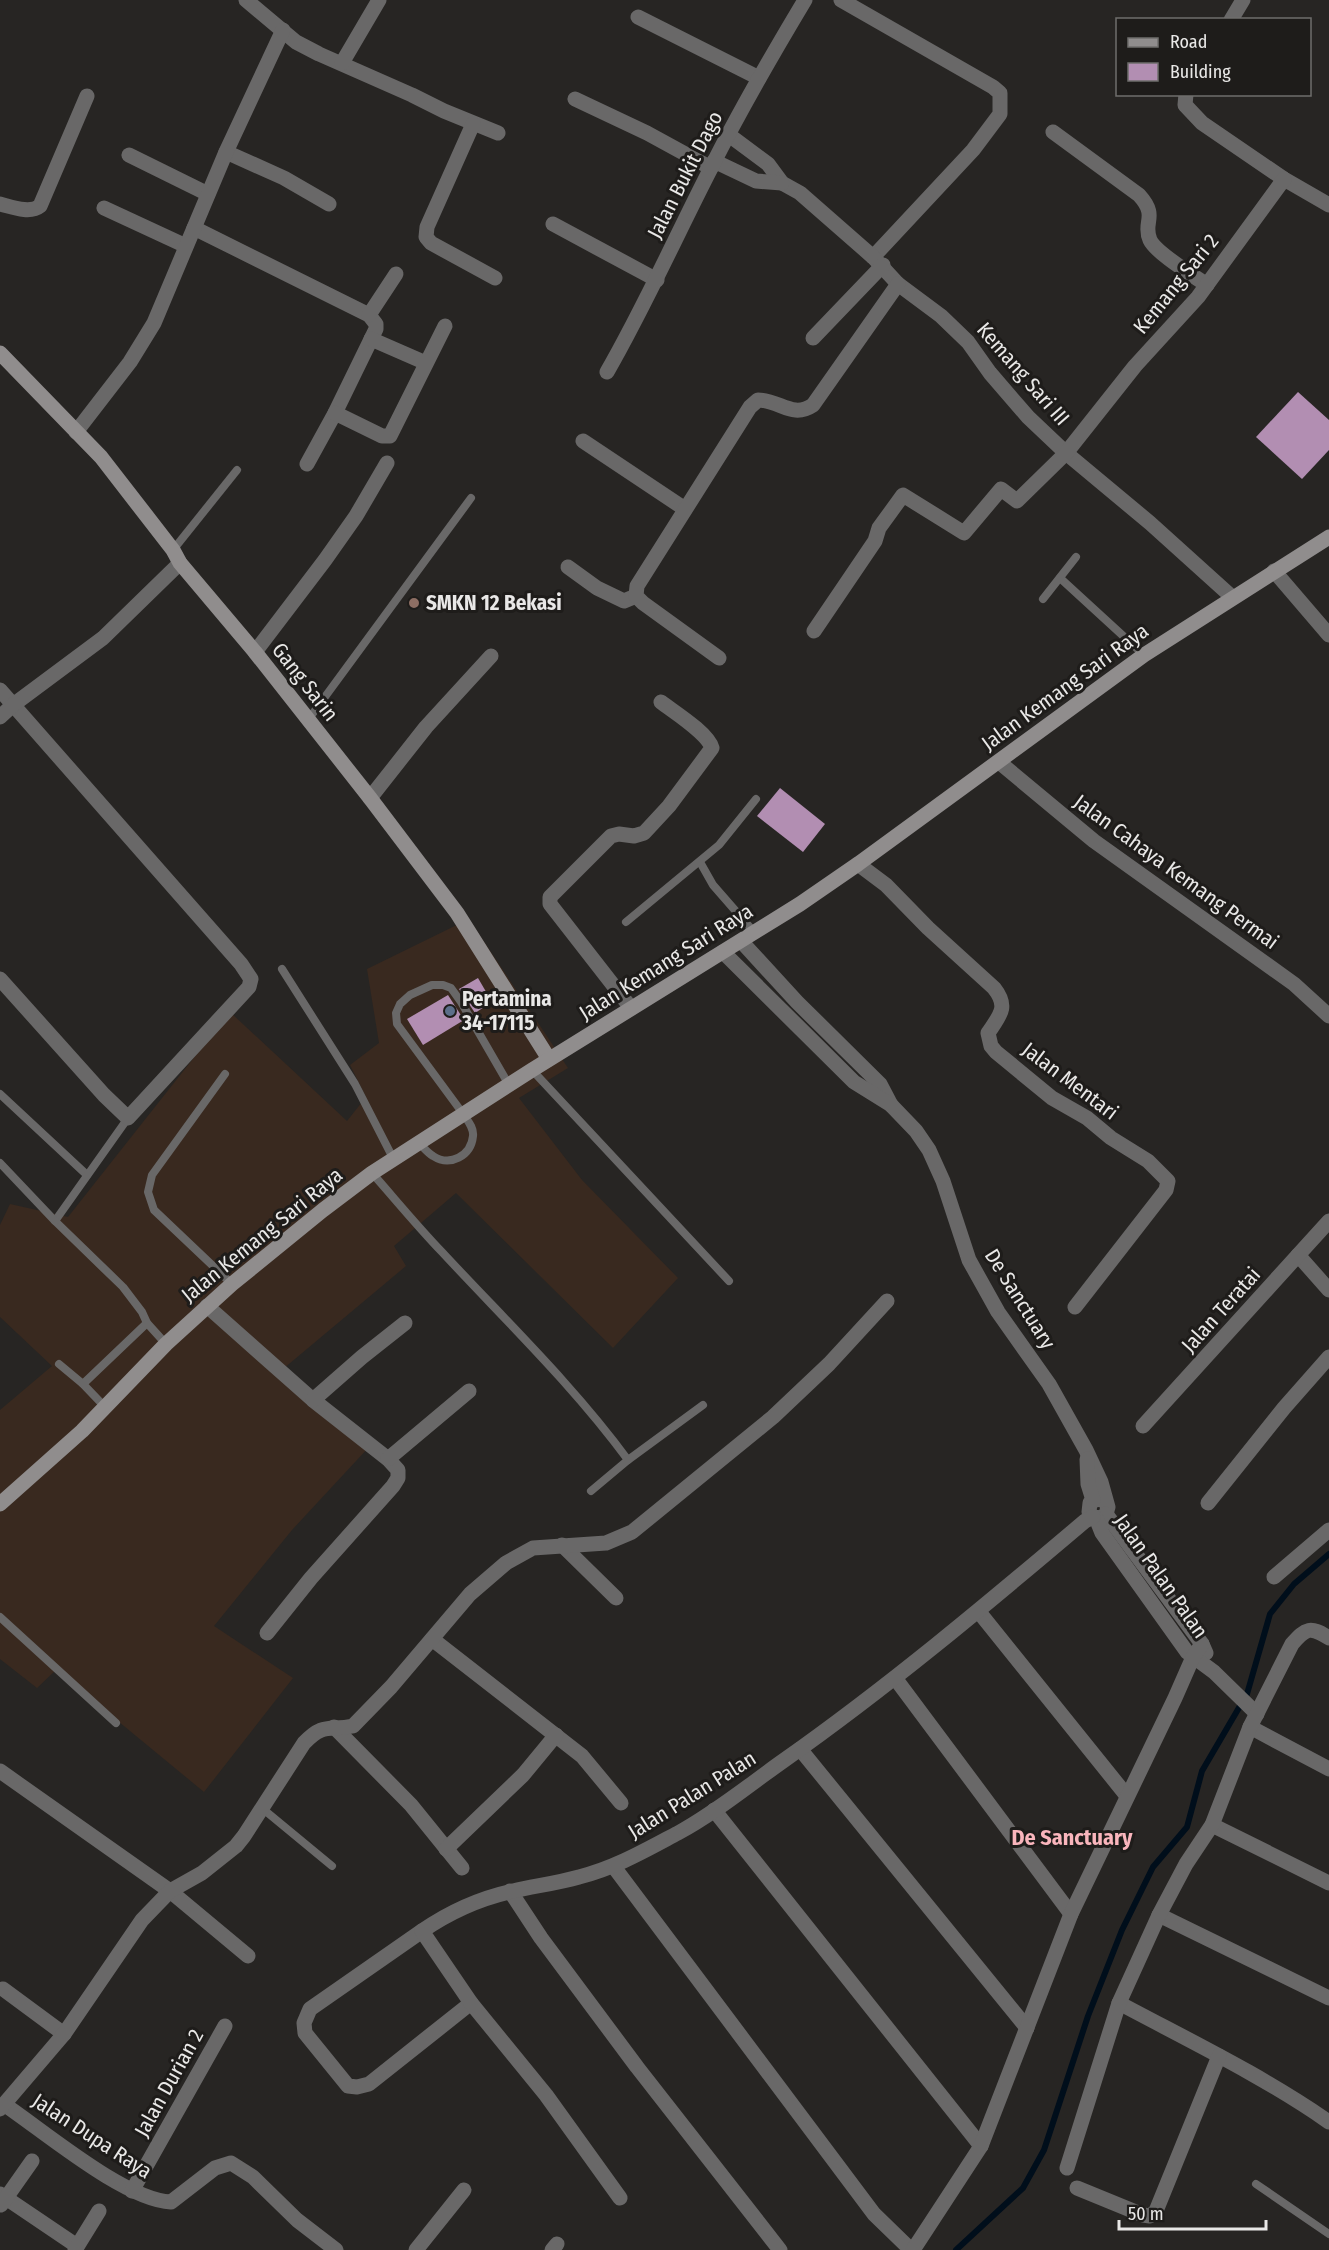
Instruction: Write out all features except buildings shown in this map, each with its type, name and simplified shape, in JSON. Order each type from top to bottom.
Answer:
[{"type":"main road","name":"Gang Sarin","points":[[0,353],[101,457],[370,798],[457,913],[549,1059]]},
{"type":"main road","name":"Jalan Kemang Sari Raya","points":[[0,1504],[82,1431],[166,1344],[207,1306],[323,1210],[372,1173],[549,1059],[741,941],[858,864],[1143,655],[1329,537]]},
{"type":"street","points":[[246,0],[296,42],[473,124],[498,133]]},
{"type":"street","points":[[342,63],[379,0]]},
{"type":"street","name":"Jalan Bukit Dago","points":[[608,372],[657,280],[712,164],[759,78],[806,0]]},
{"type":"street","points":[[813,338],[973,150],[1000,114],[1000,93],[993,87],[841,0]]},
{"type":"street","points":[[1233,18],[1243,0]]},
{"type":"street","points":[[638,17],[759,78]]},
{"type":"street","points":[[76,432],[130,362],[154,323],[226,152],[283,30]]},
{"type":"street","points":[[0,204],[30,210],[36,210],[40,206],[87,96]]},
{"type":"street","points":[[1186,96],[1185,105],[1202,123],[1284,179],[1329,205]]},
{"type":"street","name":"Kemang Sari III","points":[[575,99],[712,164],[756,181],[782,183]]},
{"type":"street","points":[[473,124],[428,227],[426,237],[431,243],[495,278]]},
{"type":"street","points":[[1053,132],[1139,195],[1148,205],[1150,240],[1207,285]]},
{"type":"street","name":"Kemang Sari III","points":[[729,135],[768,164],[782,183],[800,193],[878,261],[898,284],[941,316],[968,342],[990,374],[1028,417],[1066,453],[1150,523],[1232,597]]},
{"type":"street","points":[[226,152],[284,178],[329,204]]},
{"type":"street","points":[[129,155],[208,194]]},
{"type":"street","name":"Kemang Sari 2","points":[[814,631],[874,541],[879,528],[903,495],[964,533],[1001,489],[1017,501],[1066,453],[1135,366],[1198,297],[1284,179]]},
{"type":"street","points":[[104,208],[186,246]]},
{"type":"street","points":[[553,224],[657,280]]},
{"type":"street","points":[[194,228],[369,315],[376,324],[376,329],[308,464]]},
{"type":"street","points":[[369,315],[396,274]]},
{"type":"street","points":[[636,596],[637,586],[750,407],[758,400],[768,400],[792,410],[803,411],[813,405],[898,284]]},
{"type":"street","points":[[335,413],[382,436],[390,436],[445,326]]},
{"type":"street","points":[[371,339],[426,363]]},
{"type":"street","points":[[582,441],[685,509]]},
{"type":"street","points":[[255,652],[356,516],[387,463]]},
{"type":"street","points":[[0,717],[103,638],[177,556]]},
{"type":"street","points":[[568,567],[597,588],[624,601],[636,596]]},
{"type":"street","points":[[1274,571],[1329,635]]},
{"type":"street","points":[[636,596],[719,658]]},
{"type":"street","points":[[370,798],[426,727],[491,656]]},
{"type":"street","points":[[0,690],[242,964],[251,979],[249,987],[128,1118],[104,1095],[0,979]]},
{"type":"street","points":[[631,1008],[550,904],[550,897],[611,836],[619,834],[634,836],[644,833],[669,806],[712,748],[710,743],[694,728],[661,702]]},
{"type":"street","name":"Jalan Cahaya Kemang Permai","points":[[999,762],[1094,842],[1294,984],[1329,1016]]},
{"type":"street","name":"Jalan Mentari","points":[[858,864],[886,885],[1002,998],[1000,1015],[988,1033],[991,1046],[996,1052],[1052,1098],[1088,1118],[1111,1138],[1148,1161],[1168,1181],[1166,1190],[1075,1307]]},
{"type":"street","name":"De Sanctuary","points":[[741,941],[797,1002],[880,1084],[891,1106]]},
{"type":"street","name":"De Sanctuary","points":[[723,952],[854,1082],[891,1106],[916,1131],[929,1150],[943,1181],[969,1260],[998,1312],[1049,1384],[1101,1482],[1095,1512]]},
{"type":"street","name":"Jalan Teratai","points":[[1143,1426],[1329,1221]]},
{"type":"street","points":[[1298,1255],[1329,1290]]},
{"type":"street","points":[[2,2107],[64,2034],[142,1920],[170,1891],[202,1873],[236,1846],[304,1743],[313,1734],[323,1728],[353,1726],[391,1687],[470,1594],[506,1563],[533,1548],[606,1543],[632,1532],[773,1417],[829,1364],[887,1301]]},
{"type":"street","points":[[207,1306],[313,1400],[388,1459],[398,1470],[398,1478],[311,1578],[267,1633]]},
{"type":"street","points":[[313,1400],[405,1323]]},
{"type":"street","points":[[1208,1503],[1284,1408],[1329,1357]]},
{"type":"street","points":[[388,1459],[470,1391]]},
{"type":"street","name":"Jalan Palan Palan","points":[[471,2003],[369,2084],[357,2087],[348,2086],[305,2033],[304,2023],[310,2009],[440,1918],[510,1891],[578,1878],[614,1867],[681,1832],[800,1749],[895,1678],[979,1612],[1095,1512]]},
{"type":"street","name":"Jalan Palan Palan","points":[[1095,1512],[1202,1644],[1214,1672]]},
{"type":"street","name":"Jalan Palan Palan","points":[[1095,1512],[1102,1533],[1193,1657],[1214,1672],[1243,1701],[1254,1721],[1329,1769]]},
{"type":"street","points":[[1274,1576],[1329,1530]]},
{"type":"street","points":[[562,1545],[616,1598]]},
{"type":"street","points":[[979,1612],[1126,1796]]},
{"type":"street","points":[[1067,2168],[1119,2002],[1159,1915],[1186,1864],[1212,1824],[1254,1721],[1292,1644],[1307,1630],[1315,1630],[1329,1638]]},
{"type":"street","points":[[432,1639],[582,1756],[621,1803]]},
{"type":"street","name":"Jalan Palan Palan","points":[[912,2250],[981,2145],[1071,1914],[1193,1657],[1202,1644]]},
{"type":"street","points":[[895,1678],[1071,1914]]},
{"type":"street","points":[[334,1727],[411,1805],[462,1868]]},
{"type":"street","points":[[446,1849],[523,1775],[556,1735]]},
{"type":"street","points":[[800,1749],[1027,2028]]},
{"type":"street","points":[[0,1772],[170,1891],[248,1956]]},
{"type":"street","points":[[714,1810],[981,2145]]},
{"type":"street","points":[[1212,1824],[1329,1882]]},
{"type":"street","points":[[614,1867],[874,2214],[912,2250]]},
{"type":"street","points":[[510,1891],[541,1938],[637,2067],[780,2250]]},
{"type":"street","points":[[1159,1915],[1329,1998]]},
{"type":"street","points":[[422,1931],[471,2003],[546,2095],[620,2198]]},
{"type":"street","points":[[3,1989],[64,2034]]},
{"type":"street","points":[[1119,2002],[1306,2106],[1329,2122]]},
{"type":"street","name":"Jalan Durian 2","points":[[132,2191],[225,2026]]},
{"type":"street","points":[[1077,2188],[1143,2215],[1150,2216],[1156,2211],[1218,2056]]},
{"type":"street","name":"Jalan Dupa Raya","points":[[2,2107],[132,2191],[171,2202],[215,2168],[231,2163],[253,2177],[297,2220],[335,2250]]},
{"type":"street","points":[[32,2161],[2,2199],[76,2248],[99,2211]]},
{"type":"street","points":[[416,2250],[464,2190]]},
{"type":"lane","points":[[177,556],[237,470]]},
{"type":"lane","points":[[308,720],[471,498]]},
{"type":"lane","points":[[1043,598],[1076,557]]},
{"type":"lane","points":[[1060,578],[1143,655]]},
{"type":"lane","points":[[626,922],[719,845],[756,799]]},
{"type":"lane","points":[[700,862],[713,885],[754,932]]},
{"type":"lane","points":[[282,969],[355,1084],[394,1160]]},
{"type":"lane","points":[[419,1143],[433,1157],[448,1161],[460,1157],[470,1148],[473,1135],[471,1125],[397,1024],[396,1013],[400,1004],[410,995],[432,985],[451,988],[509,1085]]},
{"type":"lane","points":[[532,1070],[729,1281]]},
{"type":"lane","points":[[225,1074],[152,1175],[148,1192],[154,1210],[232,1284]]},
{"type":"lane","points":[[0,1094],[87,1175]]},
{"type":"lane","points":[[55,1221],[128,1118]]},
{"type":"lane","points":[[0,1163],[123,1287],[142,1312],[147,1323],[166,1344]]},
{"type":"lane","points":[[372,1173],[441,1252],[507,1319],[593,1415],[628,1460]]},
{"type":"lane","points":[[83,1384],[147,1323]]},
{"type":"lane","points":[[59,1364],[105,1407]]},
{"type":"lane","points":[[591,1491],[628,1460],[703,1405]]},
{"type":"lane","points":[[0,1617],[116,1723]]},
{"type":"lane","points":[[262,1809],[332,1866]]},
{"type":"lane","points":[[1257,2184],[1329,2234]]},
{"type":"shaded area","points":[[469,919],[568,1068],[519,1098],[582,1180],[678,1278],[613,1348],[456,1193],[394,1246],[406,1266],[283,1369],[369,1447],[292,1530],[214,1626],[293,1678],[204,1792],[56,1670],[37,1688],[0,1659],[0,1410],[52,1366],[0,1317],[0,1225],[10,1204],[68,1217],[230,1012],[347,1121],[366,1097],[350,1065],[379,1043],[367,969]]},
{"type":"waterway","points":[[956,2250],[1023,2188],[1044,2150],[1088,2016],[1122,1930],[1153,1867],[1187,1827],[1202,1771],[1247,1694],[1270,1614],[1294,1584],[1329,1554]]},
{"type":"place","name":"SMKN 12 Bekasi","points":[[414,603]]},
{"type":"place","name":"Pertamina 34-17115","points":[[450,1011]]},
{"type":"district","name":"De Sanctuary","points":[[1072,1837]]}]
